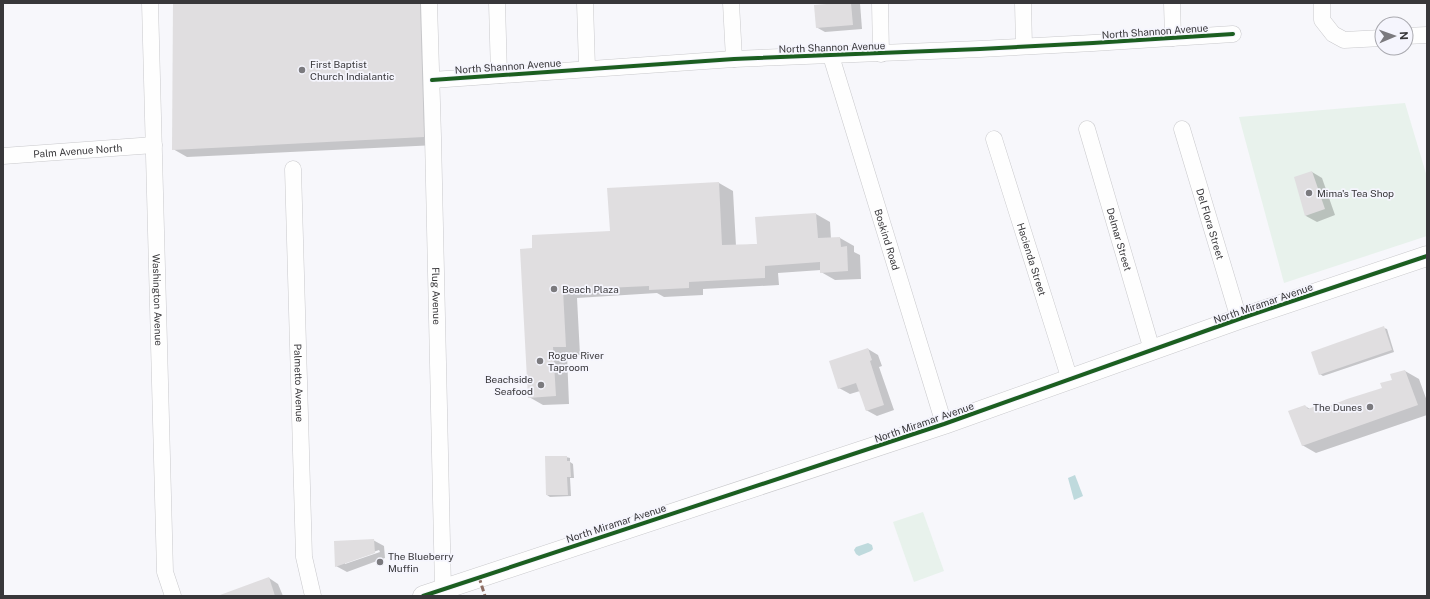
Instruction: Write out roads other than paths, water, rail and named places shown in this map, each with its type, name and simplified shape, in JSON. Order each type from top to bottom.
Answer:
[{"type":"main road","name":"North Miramar Avenue","points":[[423,596],[944,424],[1239,319],[1427,256]]},
{"type":"street","name":"Washington Avenue","points":[[150,3],[165,572],[173,596]]},
{"type":"street","name":"Flug Avenue","points":[[428,3],[432,80],[443,589]]},
{"type":"street","points":[[496,3],[499,75]]},
{"type":"street","points":[[584,3],[587,68]]},
{"type":"street","points":[[731,3],[734,59]]},
{"type":"street","points":[[880,3],[881,54]]},
{"type":"street","points":[[1023,3],[1024,46]]},
{"type":"street","points":[[1172,3],[1173,38]]},
{"type":"street","points":[[1322,3],[1322,20],[1333,34],[1344,40],[1374,38]]},
{"type":"street","name":"North Shannon Avenue","points":[[432,80],[587,68],[734,59],[1093,44],[1233,34]]},
{"type":"street","points":[[1414,36],[1427,35]]},
{"type":"street","name":"Boskind Road","points":[[831,56],[944,424]]},
{"type":"street","name":"Delmar Street","points":[[1087,129],[1152,350]]},
{"type":"street","name":"Del Flora Street","points":[[1182,129],[1239,319]]},
{"type":"street","name":"Hacienda Street","points":[[994,139],[1070,380]]},
{"type":"street","name":"Palm Avenue North","points":[[3,156],[154,145]]},
{"type":"street","name":"Palmetto Avenue","points":[[293,169],[304,557],[314,596]]},
{"type":"water","points":[[1075,475],[1083,496],[1074,500],[1068,478]]},
{"type":"water","points":[[868,543],[872,545],[873,549],[871,551],[859,556],[856,554],[854,550],[856,547]]},
{"type":"place","name":"First Baptist Church Indialantic","points":[[302,70]]},
{"type":"place","name":"Mima's Tea Shop","points":[[1309,193]]},
{"type":"place","name":"Beach Plaza","points":[[554,289]]},
{"type":"place","name":"Rogue River Taproom","points":[[540,361]]},
{"type":"place","name":"Beachside Seafood","points":[[541,385]]},
{"type":"place","name":"The Dunes","points":[[1370,407]]},
{"type":"place","name":"The Blueberry Muffin","points":[[380,562]]}]
